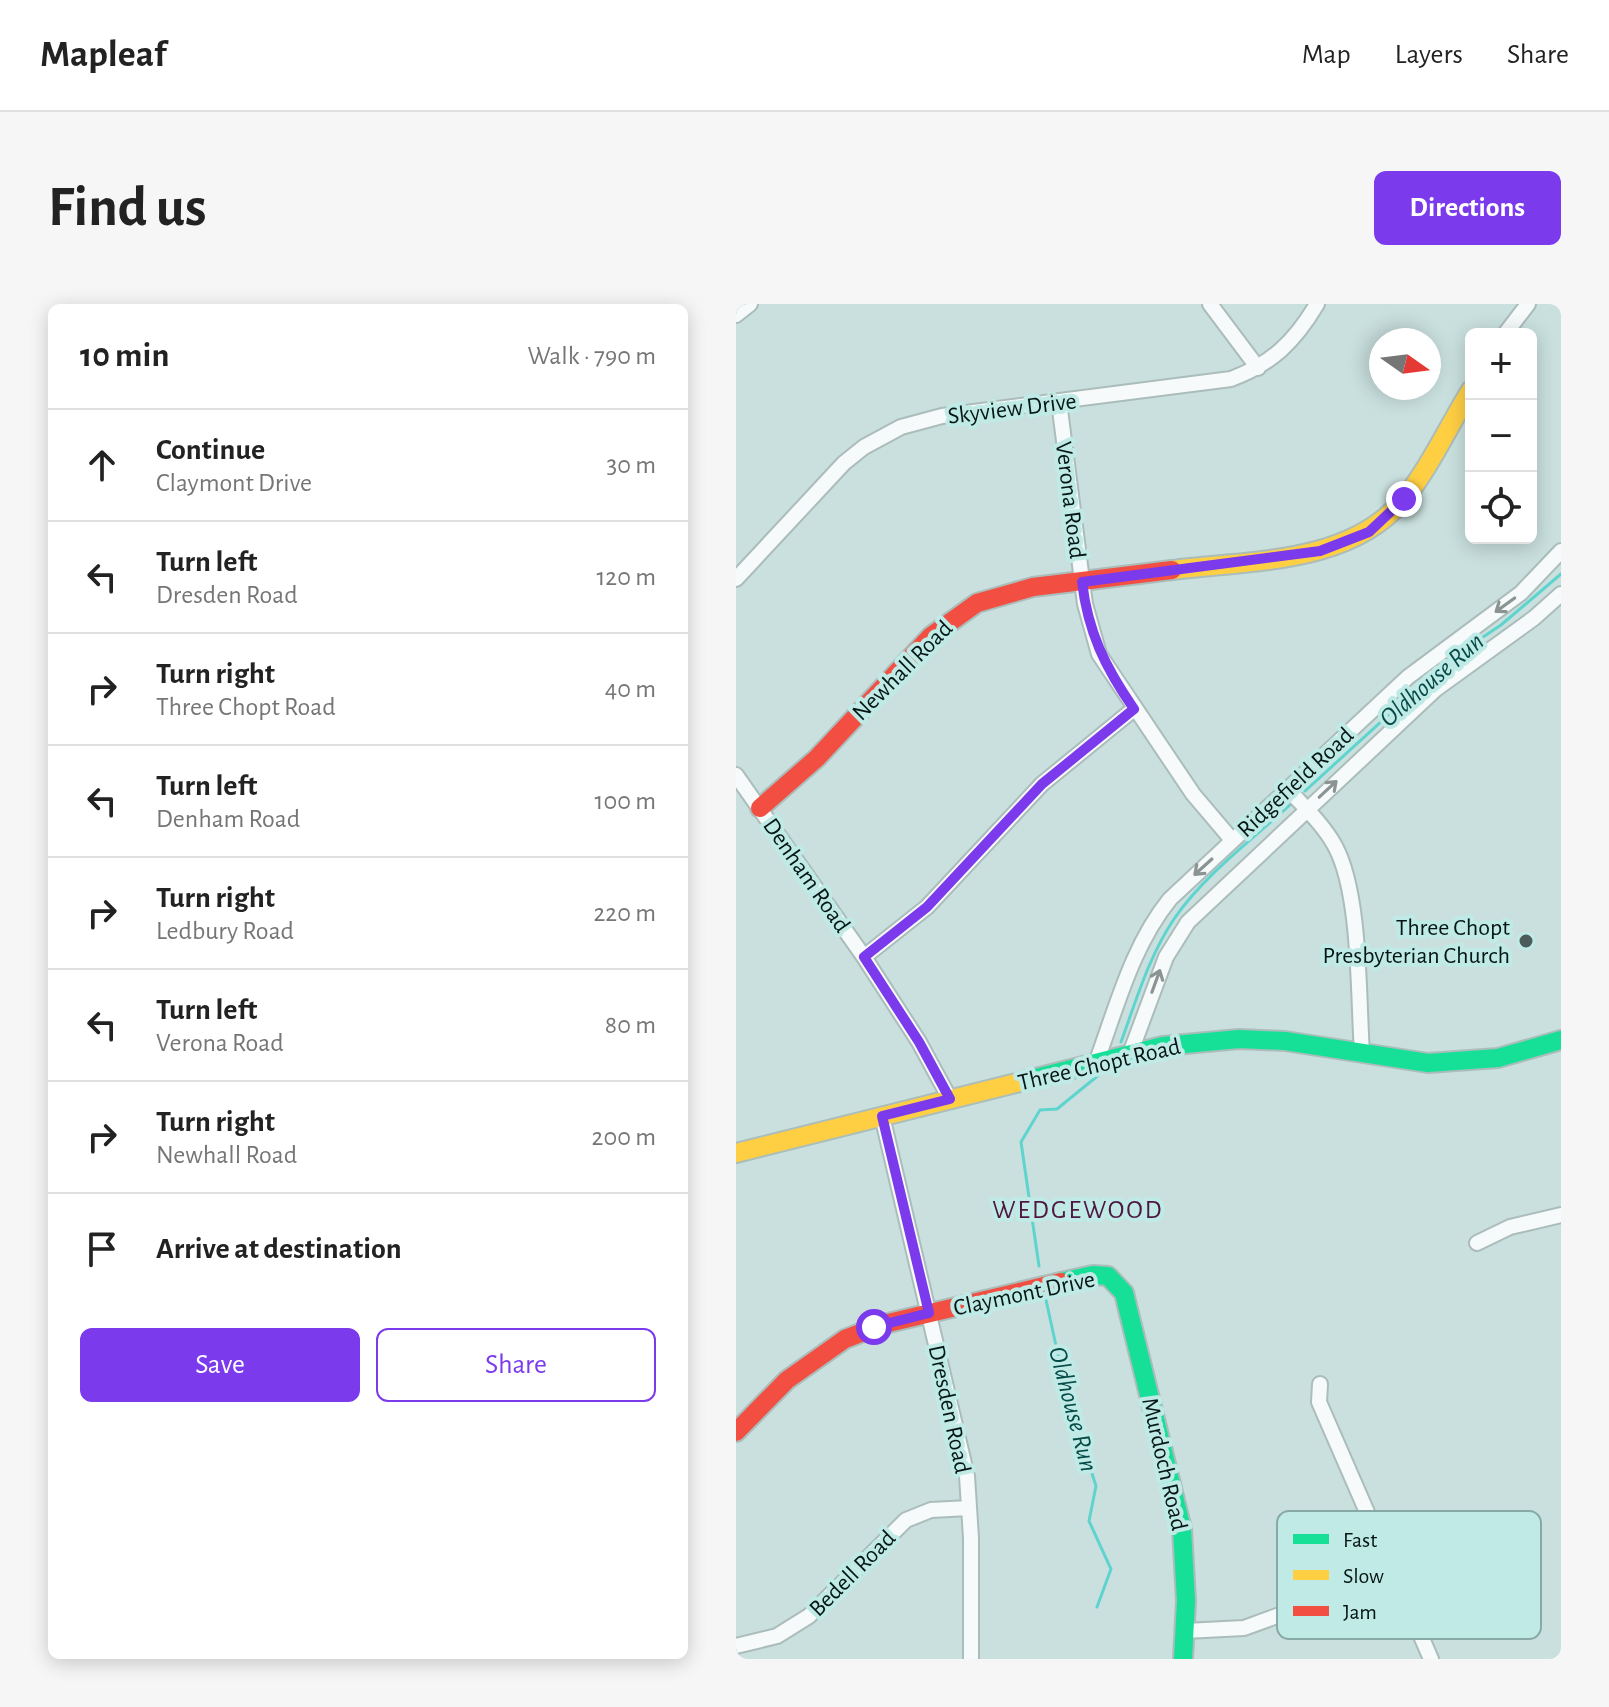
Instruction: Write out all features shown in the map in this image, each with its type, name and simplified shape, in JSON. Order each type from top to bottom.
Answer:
[{"type":"street","points":[[736,315],[750,304]]},
{"type":"street","points":[[1210,304],[1258,368]]},
{"type":"street","name":"Skyview Drive","points":[[736,579],[844,463],[884,435],[942,416],[1216,382],[1258,368],[1285,350],[1317,304]]},
{"type":"street","points":[[1510,328],[1528,304]]},
{"type":"street","name":"Newhall Road","points":[[760,808],[811,764],[931,636],[958,615],[1009,592],[1309,553],[1348,543],[1382,522],[1404,499],[1465,400]]},
{"type":"street","name":"Verona Road","points":[[1059,402],[1082,582],[1090,630],[1099,654],[1193,794],[1232,840]]},
{"type":"street","name":"Ridgefield Road","points":[[1096,1063],[1135,955],[1155,918],[1232,840],[1408,677],[1521,593],[1561,551]]},
{"type":"street","name":"Ridgefield Road","points":[[1130,1054],[1166,957],[1183,929],[1306,809],[1450,678],[1534,618],[1561,594]]},
{"type":"street","points":[[864,957],[927,907],[1042,784],[1134,709]]},
{"type":"street","name":"Denham Road","points":[[736,775],[864,957],[926,1053],[950,1099]]},
{"type":"street","points":[[1288,789],[1335,845],[1348,880],[1362,1053]]},
{"type":"street","name":"Three Chopt Road","points":[[736,1153],[1163,1046],[1239,1039],[1297,1042],[1428,1063],[1498,1058],[1561,1040]]},
{"type":"street","name":"Dresden Road","points":[[882,1116],[967,1476],[971,1659]]},
{"type":"street","points":[[1477,1243],[1510,1227],[1561,1215]]},
{"type":"street","name":"Claymont Drive","points":[[736,1432],[787,1380],[831,1347],[874,1327],[1093,1275],[1111,1278]]},
{"type":"street","name":"Murdoch Road","points":[[1111,1278],[1122,1289],[1129,1310],[1178,1508],[1185,1556],[1183,1659]]},
{"type":"street","points":[[1320,1384],[1319,1402],[1367,1511]]},
{"type":"street","name":"Bedell Road","points":[[736,1646],[777,1636],[797,1625],[906,1520],[931,1510],[969,1508]]},
{"type":"street","points":[[1185,1631],[1236,1631],[1277,1616]]},
{"type":"street","points":[[1422,1639],[1431,1659]]},
{"type":"waterway","name":"Oldhouse Run","points":[[1305,791],[1450,659],[1501,625],[1561,574]]},
{"type":"waterway","name":"Oldhouse Run","points":[[1121,1042],[1150,963],[1174,919],[1214,872],[1292,803]]},
{"type":"waterway","name":"Oldhouse Run","points":[[1039,1266],[1021,1142],[1040,1110],[1057,1109],[1100,1074]]},
{"type":"waterway","name":"Oldhouse Run","points":[[1046,1300],[1067,1396],[1096,1486],[1089,1521],[1111,1569],[1097,1607]]},
{"type":"traffic: fast","points":[[1028,1080],[1163,1046],[1239,1039],[1285,1041],[1428,1063],[1498,1058],[1561,1040]]},
{"type":"traffic: fast","points":[[1061,1282],[1093,1275],[1108,1276],[1124,1293],[1182,1529],[1186,1601],[1183,1659]]},
{"type":"traffic: slow","points":[[1172,570],[1297,556],[1356,537],[1382,521],[1404,499],[1431,460],[1465,400]]},
{"type":"traffic: slow","points":[[736,1153],[1028,1080]]},
{"type":"traffic: jam","points":[[760,808],[817,758],[931,636],[977,603],[1033,587],[1172,570]]},
{"type":"traffic: jam","points":[[736,1432],[787,1380],[845,1339],[884,1324],[1061,1282]]},
{"type":"place","name":"Three Chopt Presbyterian Church","points":[[1526,941]]},
{"type":"district","name":"WEDGEWOOD","points":[[1078,1209]]},
{"type":"route","points":[[874,1327],[929,1313],[882,1116],[950,1099],[940,1076],[864,957],[927,907],[1042,784],[1134,709],[1099,654],[1090,630],[1082,582],[1320,551],[1348,543],[1369,532],[1404,499]]}]
